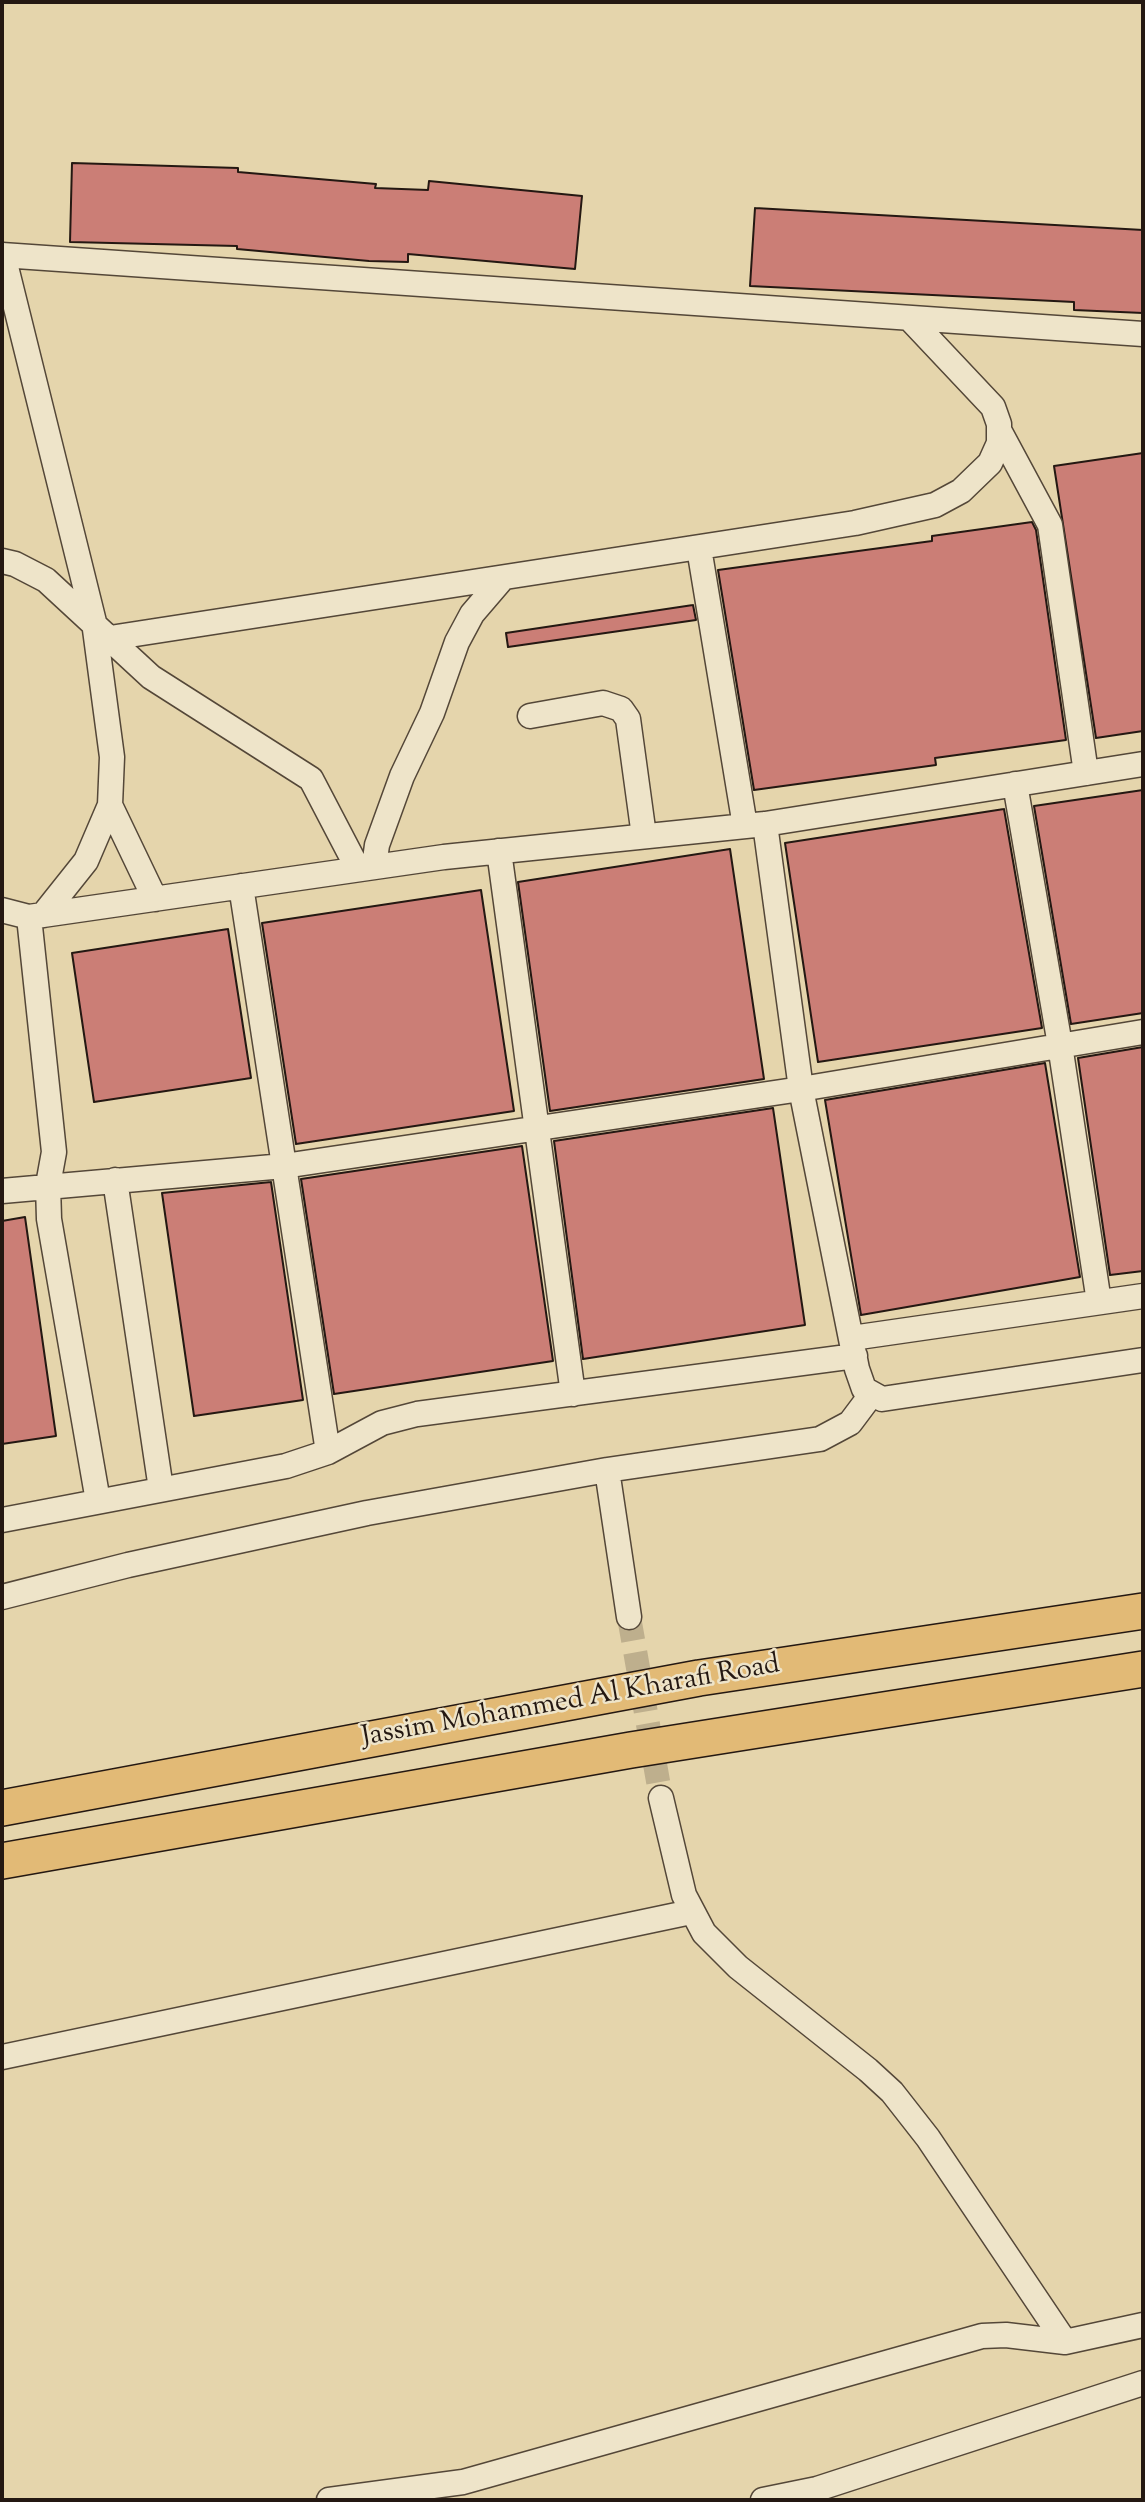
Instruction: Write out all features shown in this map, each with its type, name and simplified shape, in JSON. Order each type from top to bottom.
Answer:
[{"type":"highway","points":[[1088,1619],[1143,1600]]},
{"type":"highway","name":"Jassim Mohammed Al Kharafi Road","points":[[2,1808],[699,1678],[1143,1611]]},
{"type":"highway","name":"Jassim Mohammed Al Kharafi Road","points":[[2,1861],[428,1784],[1143,1669]]},
{"type":"highway","points":[[1042,1685],[1143,1686]]},
{"type":"street","points":[[98,1500],[49,1219],[48,1185],[54,1152],[36,916],[86,861],[110,805],[112,757],[102,630],[2,255],[1143,334]]},
{"type":"street","points":[[911,320],[993,407],[1000,432],[1050,526],[1086,773]]},
{"type":"street","points":[[102,630],[502,579],[855,523],[935,505],[961,491],[990,463],[999,443],[1000,432]]},
{"type":"street","points":[[699,548],[755,825],[801,1089],[853,1347],[864,1389],[882,1399],[1143,1360]]},
{"type":"street","points":[[2,561],[15,564],[47,580],[151,677],[311,779],[366,868]]},
{"type":"street","points":[[366,868],[402,776],[432,713],[457,642],[472,614],[502,579]]},
{"type":"street","points":[[530,716],[603,704],[621,709],[629,726],[644,836]]},
{"type":"street","points":[[2,910],[36,916],[499,851],[755,825],[1143,764]]},
{"type":"street","points":[[1015,784],[1060,1045],[1099,1302]]},
{"type":"street","points":[[110,805],[155,899]]},
{"type":"street","points":[[499,851],[573,1394]]},
{"type":"street","points":[[241,886],[328,1452]]},
{"type":"street","points":[[2,1191],[284,1167],[801,1089],[1143,1032]]},
{"type":"street","points":[[115,1180],[162,1489]]},
{"type":"street","points":[[5,1515],[286,1466],[328,1452],[366,1431],[400,1418],[573,1394],[1143,1296]]},
{"type":"street","points":[[2,1597],[260,1535],[607,1471],[820,1439],[850,1423],[871,1395]]},
{"type":"street","points":[[607,1471],[629,1617]]},
{"type":"street","points":[[661,1798],[679,1878],[691,1912],[720,1951],[868,2070],[898,2099],[928,2138],[1065,2342]]},
{"type":"street","points":[[2,2057],[691,1912]]},
{"type":"street","points":[[328,2500],[463,2482],[982,2336],[1006,2335],[1065,2342],[1143,2325]]},
{"type":"street","points":[[763,2500],[817,2489],[1143,2383]]},
{"type":"building","points":[[72,163],[238,168],[238,172],[376,184],[375,188],[428,190],[429,181],[582,196],[575,269],[408,254],[408,262],[369,261],[237,249],[237,246],[70,242]]},
{"type":"building","points":[[755,208],[1143,230],[1143,313],[1074,310],[1074,302],[750,286]]},
{"type":"building","points":[[1143,453],[1143,731],[1096,738],[1054,466]]},
{"type":"building","points":[[1032,522],[1036,530],[1066,740],[935,758],[936,765],[754,790],[718,570],[932,541],[932,536]]},
{"type":"building","points":[[693,605],[696,620],[508,647],[506,633]]},
{"type":"building","points":[[1143,790],[1143,1013],[1071,1024],[1034,806]]},
{"type":"building","points":[[1004,809],[1042,1028],[818,1062],[785,843]]},
{"type":"building","points":[[730,849],[764,1079],[550,1111],[518,882]]},
{"type":"building","points":[[481,890],[514,1111],[296,1144],[262,923]]},
{"type":"building","points":[[228,929],[251,1078],[94,1102],[72,953]]},
{"type":"building","points":[[1143,1047],[1143,1271],[1110,1275],[1078,1058]]},
{"type":"building","points":[[1045,1063],[1080,1277],[861,1315],[825,1100]]},
{"type":"building","points":[[773,1108],[805,1325],[583,1359],[554,1141]]},
{"type":"building","points":[[522,1146],[553,1361],[334,1394],[301,1179]]},
{"type":"building","points":[[271,1182],[303,1400],[194,1416],[162,1193]]},
{"type":"building","points":[[25,1217],[56,1436],[2,1444],[2,1221]]},
{"type":"tunnel","points":[[629,1617],[661,1798]]}]
